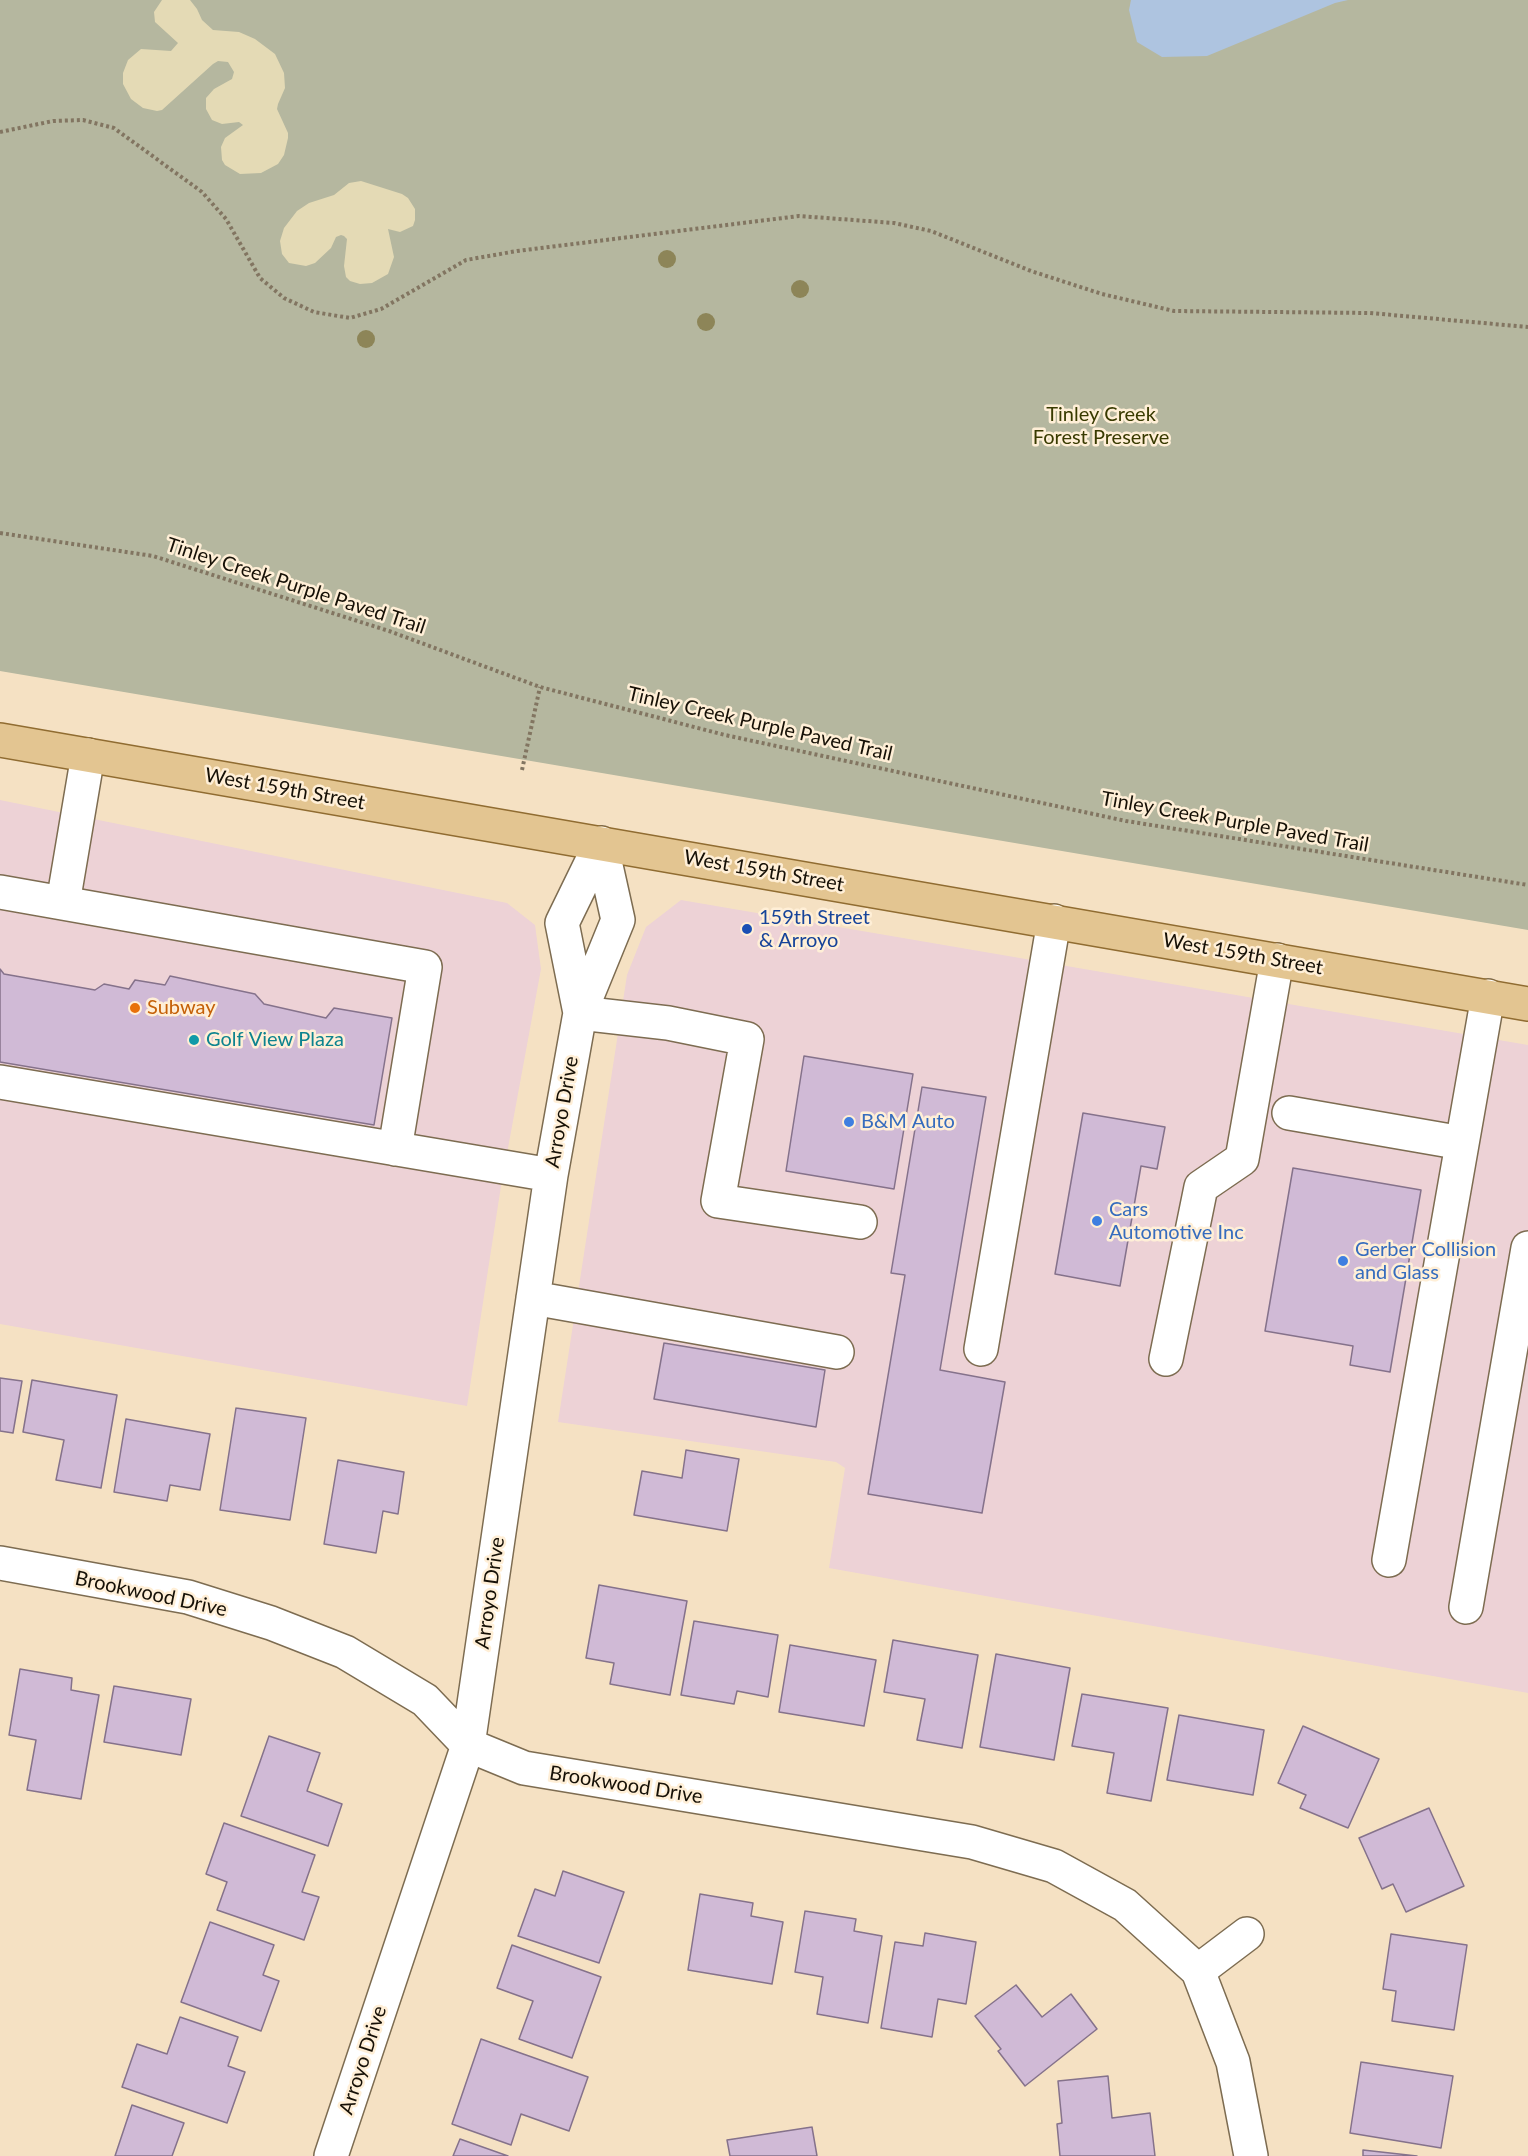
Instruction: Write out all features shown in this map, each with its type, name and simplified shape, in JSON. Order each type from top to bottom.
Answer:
[{"type":"main road","name":"West 159th Street","points":[[0,740],[1528,1004]]},
{"type":"street","points":[[63,903],[88,756]]},
{"type":"street","name":"Arroyo Drive","points":[[580,1013],[562,923],[601,843]]},
{"type":"street","name":"Arroyo Drive","points":[[331,2156],[468,1745],[551,1175],[580,1013],[618,920],[601,843]]},
{"type":"street","points":[[0,892],[425,967],[395,1149]]},
{"type":"street","points":[[981,1350],[1054,921]]},
{"type":"street","points":[[1166,1359],[1201,1187],[1242,1158],[1277,960]]},
{"type":"street","points":[[1389,1560],[1488,996]]},
{"type":"street","points":[[580,1013],[668,1023],[747,1039],[718,1201],[860,1222]]},
{"type":"street","points":[[0,1082],[551,1175]]},
{"type":"street","points":[[1289,1113],[1462,1143]]},
{"type":"street","points":[[1466,1607],[1528,1248]]},
{"type":"street","points":[[533,1298],[837,1352]]},
{"type":"street","name":"Brookwood Drive","points":[[0,1563],[188,1597],[271,1623],[345,1652],[424,1700],[468,1745],[524,1768],[972,1842],[1054,1866],[1125,1905],[1198,1971]]},
{"type":"street","points":[[1247,1934],[1198,1971],[1233,2062],[1251,2156]]},
{"type":"path","points":[[0,132],[54,122],[83,120],[114,128],[202,192],[226,219],[260,278],[284,298],[314,312],[350,318],[381,309],[466,260],[517,251],[799,216],[894,223],[931,231],[1031,271],[1102,294],[1174,310],[1370,313],[1528,327]]},
{"type":"path","name":"Tinley Creek Purple Paved Trail","points":[[0,533],[153,556],[389,631],[540,687],[725,735],[1126,820],[1528,885]]},
{"type":"path","points":[[522,770],[540,687]]},
{"type":"shaded area","points":[[0,800],[507,903],[535,925],[541,969],[501,1186],[467,1406],[0,1324]]},
{"type":"shaded area","points":[[681,900],[1528,1045],[1528,1693],[829,1568],[845,1468],[836,1462],[558,1422],[627,975],[646,927]]},
{"type":"green space","name":"Tinley Creek Forest Preserve","points":[[0,0],[1528,0],[1528,930],[0,671]]},
{"type":"sand","points":[[162,0],[190,0],[202,20],[213,30],[239,32],[255,39],[275,54],[284,73],[285,88],[277,109],[288,133],[284,155],[278,164],[261,173],[240,174],[225,165],[222,160],[221,147],[225,138],[243,125],[239,122],[222,124],[212,120],[206,109],[206,98],[214,89],[232,79],[234,72],[228,62],[218,61],[213,64],[162,110],[143,108],[131,99],[123,84],[123,73],[128,60],[141,49],[171,51],[178,43],[155,22],[154,12]]},
{"type":"sand","points":[[361,181],[402,194],[408,198],[415,209],[413,226],[400,232],[388,229],[394,257],[388,274],[372,283],[360,284],[350,281],[346,277],[344,266],[347,239],[341,235],[336,237],[331,248],[315,263],[306,266],[289,263],[282,254],[280,241],[284,228],[297,211],[309,203],[334,195],[349,183]]},
{"type":"water","points":[[1131,0],[1348,0],[1335,3],[1207,56],[1162,57],[1137,42],[1129,10]]},
{"type":"building","name":"Golf View Plaza","points":[[0,969],[4,974],[95,990],[104,984],[129,989],[135,980],[165,985],[170,976],[255,994],[264,1004],[326,1018],[334,1008],[392,1018],[374,1125],[0,1062]]},
{"type":"building","name":"B&M Auto","points":[[804,1056],[913,1074],[894,1189],[786,1171]]},
{"type":"building","points":[[922,1087],[986,1097],[940,1370],[1005,1382],[982,1513],[868,1494],[905,1275],[891,1273]]},
{"type":"building","name":"Cars Automotive Inc","points":[[1083,1113],[1165,1127],[1157,1169],[1141,1166],[1120,1286],[1055,1274]]},
{"type":"building","name":"Gerber Collision and Glass","points":[[1293,1168],[1421,1190],[1390,1372],[1350,1365],[1353,1346],[1265,1331]]},
{"type":"building","points":[[664,1343],[825,1370],[816,1427],[654,1399]]},
{"type":"building","points":[[0,1378],[22,1381],[13,1433],[0,1431]]},
{"type":"building","points":[[32,1380],[117,1395],[101,1488],[56,1480],[64,1440],[23,1432]]},
{"type":"building","points":[[236,1408],[306,1418],[290,1520],[220,1510]]},
{"type":"building","points":[[126,1419],[210,1434],[200,1490],[170,1485],[167,1501],[114,1492]]},
{"type":"building","points":[[686,1450],[739,1459],[727,1531],[634,1515],[642,1471],[682,1478]]},
{"type":"building","points":[[338,1460],[404,1472],[398,1514],[383,1511],[376,1553],[324,1544]]},
{"type":"building","points":[[599,1585],[687,1601],[670,1695],[610,1684],[614,1663],[586,1658]]},
{"type":"building","points":[[694,1621],[778,1635],[768,1697],[737,1691],[734,1704],[681,1695]]},
{"type":"building","points":[[893,1640],[978,1655],[962,1748],[917,1740],[925,1699],[884,1692]]},
{"type":"building","points":[[790,1645],[876,1660],[864,1726],[779,1712]]},
{"type":"building","points":[[996,1654],[1070,1668],[1054,1760],[980,1747]]},
{"type":"building","points":[[20,1669],[72,1678],[71,1690],[99,1695],[81,1799],[27,1790],[36,1740],[9,1735]]},
{"type":"building","points":[[114,1686],[191,1699],[181,1755],[104,1742]]},
{"type":"building","points":[[1082,1694],[1168,1708],[1151,1801],[1107,1793],[1114,1753],[1072,1746]]},
{"type":"building","points":[[1179,1715],[1264,1730],[1253,1795],[1167,1780]]},
{"type":"building","points":[[1303,1726],[1379,1759],[1348,1828],[1300,1808],[1306,1795],[1278,1783]]},
{"type":"building","points":[[269,1736],[320,1753],[307,1791],[342,1804],[328,1846],[241,1816]]},
{"type":"building","points":[[1429,1808],[1464,1886],[1406,1912],[1393,1884],[1382,1889],[1359,1838]]},
{"type":"building","points":[[224,1823],[315,1855],[302,1892],[319,1897],[304,1940],[217,1910],[227,1882],[206,1874]]},
{"type":"building","points":[[563,1871],[624,1892],[599,1963],[518,1936],[535,1889],[555,1896]]},
{"type":"building","points":[[700,1894],[753,1903],[751,1916],[783,1922],[772,1984],[688,1970]]},
{"type":"building","points":[[805,1911],[856,1919],[854,1931],[882,1936],[868,2023],[817,2014],[823,1977],[795,1972]]},
{"type":"building","points":[[210,1922],[274,1945],[263,1975],[279,1981],[261,2031],[181,2002]]},
{"type":"building","points":[[925,1933],[976,1942],[966,2004],[938,1999],[932,2037],[881,2028],[895,1942],[923,1946]]},
{"type":"building","points":[[1391,1934],[1467,1945],[1454,2030],[1392,2021],[1396,1991],[1383,1989]]},
{"type":"building","points":[[512,1945],[601,1977],[572,2058],[519,2039],[533,2001],[497,1988]]},
{"type":"building","points":[[1016,1985],[1042,2017],[1071,1994],[1097,2029],[1025,2086],[998,2051],[1001,2049],[975,2016]]},
{"type":"building","points":[[180,2017],[238,2037],[228,2066],[245,2072],[227,2123],[122,2087],[137,2044],[167,2054]]},
{"type":"building","points":[[481,2039],[588,2077],[569,2131],[521,2114],[511,2145],[452,2124]]},
{"type":"building","points":[[1361,2062],[1453,2076],[1441,2148],[1350,2133]]},
{"type":"building","points":[[1108,2076],[1112,2118],[1150,2113],[1155,2156],[1060,2156],[1057,2124],[1062,2123],[1058,2081]]},
{"type":"building","points":[[132,2105],[184,2123],[172,2156],[115,2156]]},
{"type":"building","points":[[812,2127],[817,2156],[730,2156],[727,2140]]},
{"type":"building","points":[[460,2139],[508,2156],[453,2156]]},
{"type":"building","points":[[1363,2150],[1417,2156],[1363,2156]]},
{"type":"place","name":"159th Street & Arroyo","points":[[747,929]]},
{"type":"place","name":"Subway","points":[[135,1008]]},
{"type":"place","name":"Golf View Plaza","points":[[194,1040]]},
{"type":"place","name":"B&M Auto","points":[[849,1122]]},
{"type":"place","name":"Cars Automotive Inc","points":[[1097,1221]]},
{"type":"place","name":"Gerber Collision and Glass","points":[[1343,1261]]}]
